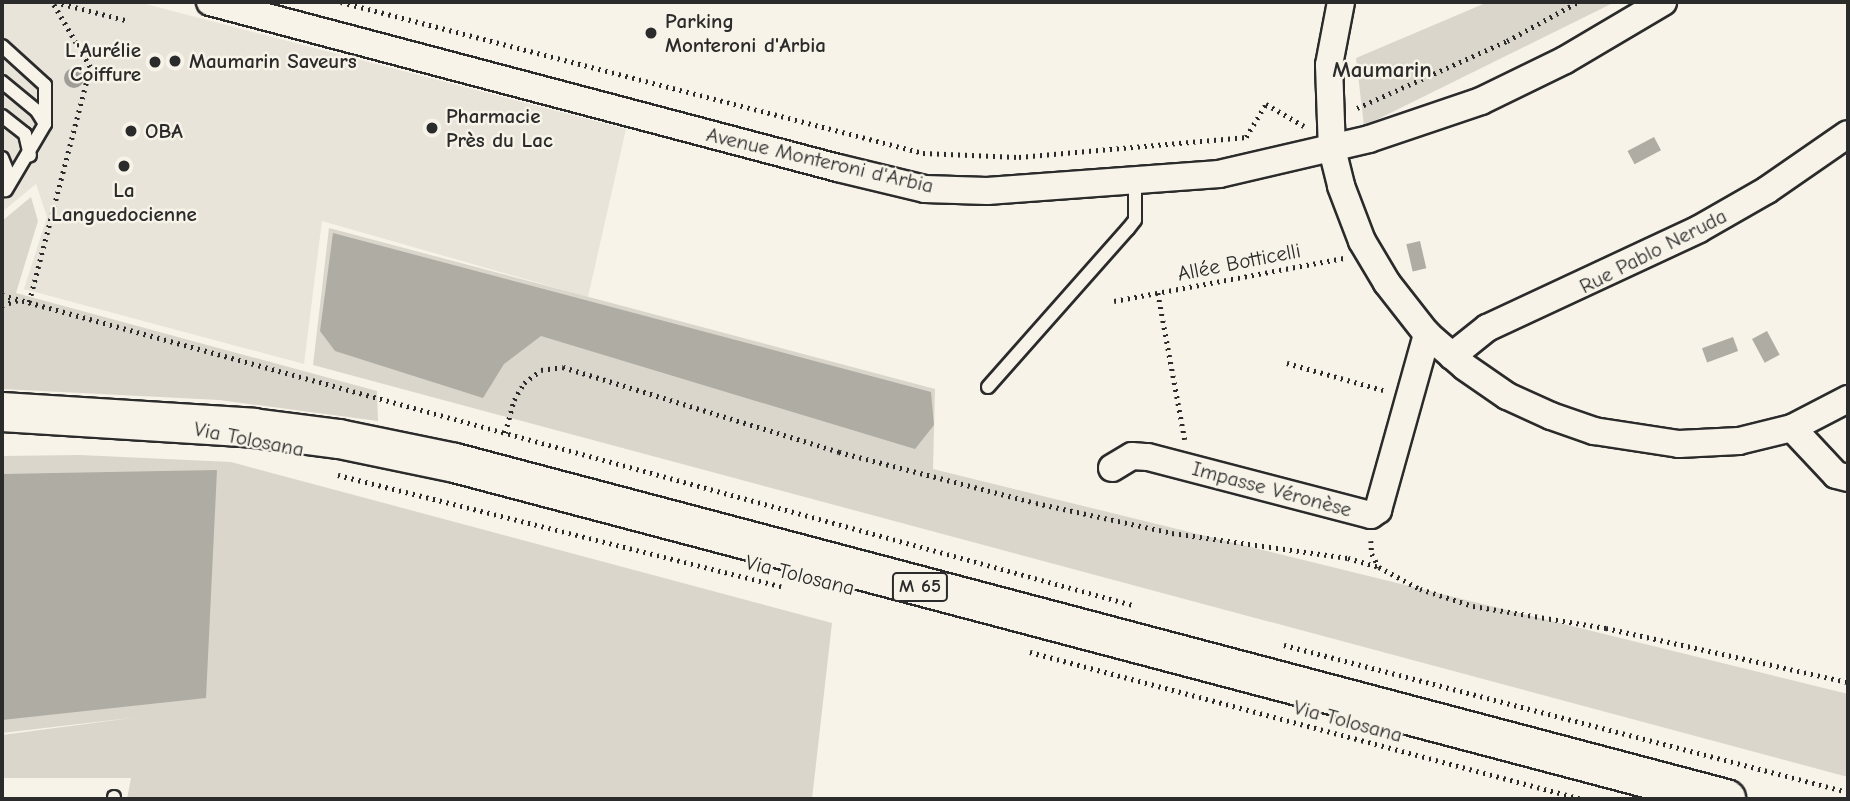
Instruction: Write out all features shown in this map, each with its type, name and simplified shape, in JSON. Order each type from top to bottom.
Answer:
[{"type":"main road","name":"M 65","points":[[2,412],[265,429],[455,463],[1726,799]]},
{"type":"main road","name":"M 65","points":[[2,424],[106,418]]},
{"type":"street","name":"Avenue Monteroni d'Arbia","points":[[210,2],[925,189],[987,191],[1219,174],[1332,149],[1481,101],[1565,60],[1663,2]]},
{"type":"street","points":[[1341,2],[1329,65],[1332,149],[1341,186],[1369,253],[1427,334],[1452,356],[1507,396],[1594,431],[1679,444],[1739,441],[1792,428],[1848,399]]},
{"type":"street","name":"Rue Pablo Neruda","points":[[1452,356],[1487,328],[1699,229],[1767,190],[1848,134]]},
{"type":"street","name":"Impasse Véronèse","points":[[1112,468],[1132,456],[1190,467],[1371,515],[1378,510],[1427,334]]},
{"type":"street","points":[[1792,428],[1836,475],[1848,478]]},
{"type":"lane","points":[[2,47],[45,85],[45,124],[30,155],[4,192]]},
{"type":"lane","points":[[2,82],[37,111],[45,124]]},
{"type":"lane","points":[[2,116],[24,134],[30,155]]},
{"type":"lane","points":[[2,158],[8,173],[4,192]]},
{"type":"lane","points":[[988,387],[1135,220],[1135,182]]},
{"type":"path","points":[[53,2],[129,21]]},
{"type":"path","points":[[29,302],[90,68],[53,2]]},
{"type":"path","points":[[341,2],[923,153],[1019,157],[1259,135]]},
{"type":"path","points":[[1286,130],[1330,117],[1507,40],[1578,2]]},
{"type":"path","points":[[1246,137],[1266,104],[1304,125]]},
{"type":"path","name":"Allée Botticelli","points":[[1114,301],[1369,253]]},
{"type":"path","points":[[1158,293],[1190,467]]},
{"type":"path","points":[[2,295],[1142,608]]},
{"type":"path","points":[[2,305],[19,299]]},
{"type":"path","points":[[1287,363],[1409,398]]},
{"type":"path","points":[[505,433],[514,400],[524,383],[541,370],[563,368],[839,452],[1036,503],[1172,533],[1348,558],[1379,567],[1420,589],[1473,606],[1606,628],[1848,682]]},
{"type":"path","name":"Via Tolosana","points":[[332,474],[788,588]]},
{"type":"path","points":[[1371,515],[1371,554],[1379,567]]},
{"type":"path","points":[[1275,643],[1848,792]]},
{"type":"path","name":"Via Tolosana","points":[[1027,651],[1582,799]]},
{"type":"shaded area","points":[[2,2],[138,2],[626,129],[588,297],[322,221],[304,364],[24,289],[47,217],[36,184],[2,212]]},
{"type":"shaded area","points":[[1488,2],[1615,2],[1364,126],[1356,58]]},
{"type":"shaded area","points":[[1654,137],[1661,150],[1635,164],[1628,151]]},
{"type":"shaded area","points":[[31,197],[38,221],[16,293],[377,391],[378,421],[219,400],[2,389],[2,221]]},
{"type":"shaded area","points":[[329,228],[935,389],[933,469],[1848,694],[1848,777],[313,365]]},
{"type":"shaded area","points":[[333,233],[931,392],[934,425],[915,449],[541,336],[504,364],[483,398],[335,351],[320,331]]},
{"type":"shaded area","points":[[1420,241],[1426,268],[1413,271],[1406,244]]},
{"type":"shaded area","points":[[1767,331],[1780,355],[1765,363],[1752,339]]},
{"type":"shaded area","points":[[1733,337],[1738,351],[1707,362],[1702,348]]},
{"type":"shaded area","points":[[80,455],[231,462],[832,623],[812,799],[127,799],[131,778],[2,778],[2,735],[139,717],[2,733],[2,456]]},
{"type":"shaded area","points":[[217,470],[206,698],[2,720],[2,474]]},
{"type":"place","name":"Parking Monteroni d'Arbia","points":[[651,33]]},
{"type":"place","name":"Maumarin Saveurs","points":[[175,61]]},
{"type":"place","name":"L'Aurélie Coiffure","points":[[155,62]]},
{"type":"place","name":"Pharmacie Près du Lac","points":[[432,128]]},
{"type":"place","name":"OBA","points":[[131,131]]},
{"type":"place","name":"La Languedocienne","points":[[124,166]]},
{"type":"district","name":"Maumarin","points":[[1382,70]]}]
